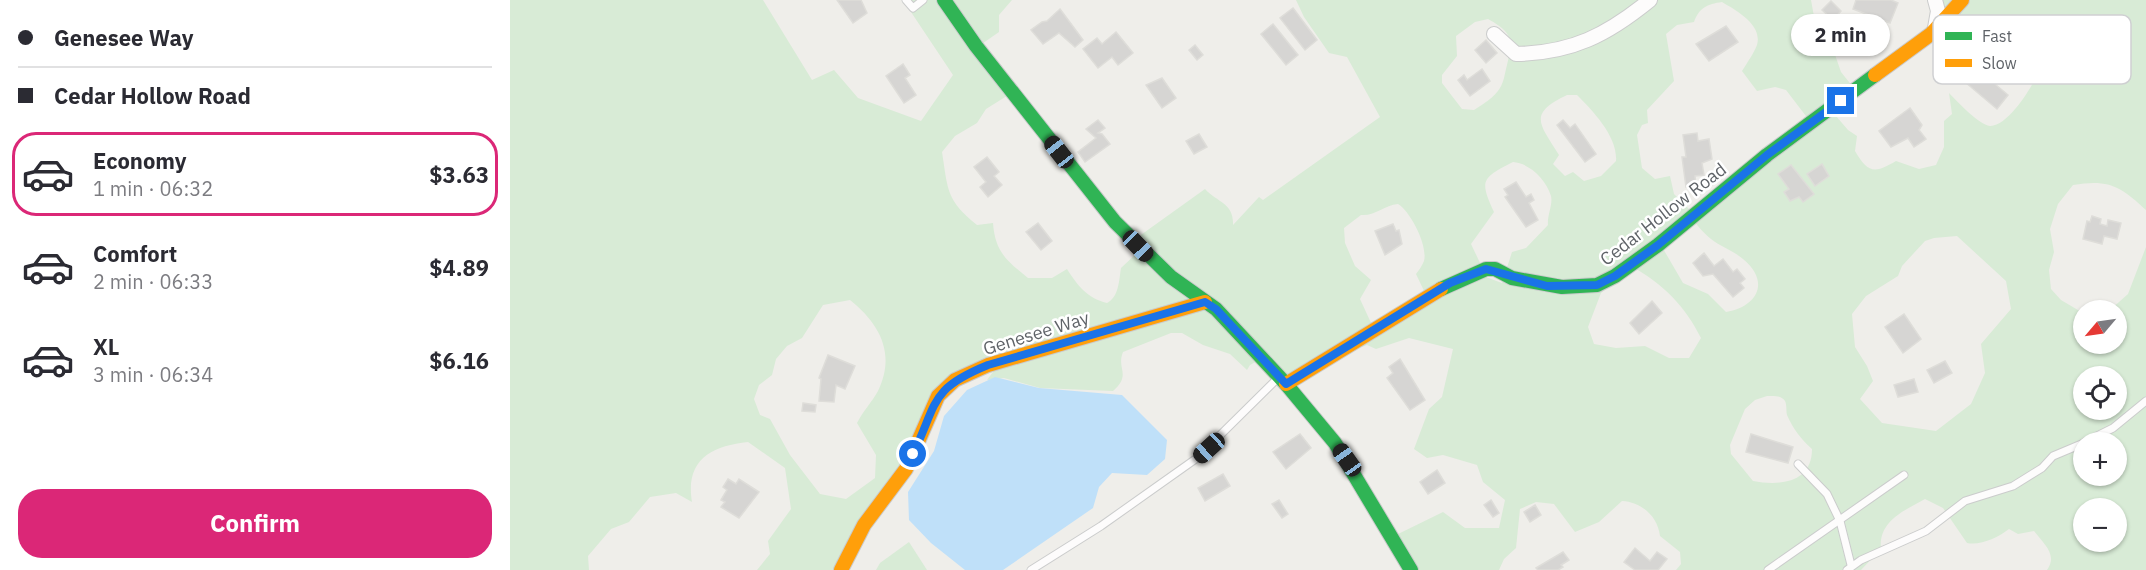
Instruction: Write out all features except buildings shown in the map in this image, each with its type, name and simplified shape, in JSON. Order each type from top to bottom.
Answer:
[{"type":"street","points":[[944,0],[976,46],[1115,222],[1149,258],[1216,309],[1282,380],[1347,460],[1411,570]]},
{"type":"street","points":[[1494,34],[1516,54],[1539,53],[1592,40],[1619,26],[1650,0]]},
{"type":"street","points":[[1935,0],[1937,15]]},
{"type":"street","name":"Cedar Hollow Road","points":[[1948,15],[1962,0]]},
{"type":"street","name":"Cedar Hollow Road","points":[[1282,380],[1450,283],[1474,272],[1495,269],[1512,278],[1562,287],[1597,285],[1615,276],[1665,239],[1767,155],[1933,31]]},
{"type":"street","name":"Genesee Way","points":[[841,570],[864,525],[906,469],[938,396],[955,380],[988,365],[1205,302]]},
{"type":"lane","points":[[906,0],[913,8],[923,0]]},
{"type":"lane","points":[[1031,570],[1101,526],[1197,458],[1282,380]]},
{"type":"lane","points":[[2105,432],[2146,401]]},
{"type":"lane","points":[[1798,464],[1827,494],[1840,521],[1849,568],[1926,531],[1965,501],[2013,486],[2042,468],[2053,456],[2073,448]]},
{"type":"lane","points":[[1768,570],[1904,475]]},
{"type":"green space","points":[[510,0],[763,0],[812,80],[834,70],[858,98],[921,121],[953,75],[903,0],[1012,0],[999,15],[999,32],[976,48],[1010,94],[986,109],[977,123],[955,136],[942,152],[950,193],[959,208],[977,225],[993,223],[999,249],[1028,278],[1052,278],[1067,269],[1084,290],[1094,298],[1107,303],[1116,292],[1121,268],[1139,251],[1138,237],[1205,189],[1228,208],[1233,218],[1233,225],[1259,197],[1263,200],[1380,117],[1347,57],[1329,53],[1304,17],[1296,0],[1811,0],[1815,22],[1832,46],[1841,72],[1853,87],[1830,109],[1848,130],[1857,136],[1855,151],[1864,164],[1872,169],[1882,168],[1896,161],[1919,169],[1936,165],[1944,147],[1944,121],[1952,114],[1949,93],[1974,117],[1990,126],[1996,125],[2010,115],[2032,84],[2131,84],[2131,15],[1935,15],[1933,0],[2146,0],[2146,210],[2129,195],[2113,186],[2096,183],[2073,185],[2058,204],[2050,229],[2054,252],[2049,270],[2051,289],[2061,300],[2073,307],[2073,354],[2127,354],[2127,300],[2121,300],[2128,294],[2146,247],[2146,570],[2047,570],[2050,565],[2050,554],[2034,531],[2018,534],[2009,529],[1989,540],[1967,543],[1943,508],[1925,499],[1901,513],[1888,524],[1881,540],[1881,549],[1861,570],[1676,570],[1681,564],[1680,552],[1660,536],[1656,523],[1648,512],[1636,504],[1622,501],[1599,522],[1575,532],[1554,504],[1536,502],[1520,509],[1516,548],[1504,559],[1499,570],[1414,570],[1394,536],[1443,512],[1465,528],[1499,528],[1505,500],[1483,482],[1477,465],[1443,455],[1427,458],[1414,449],[1429,409],[1442,397],[1453,349],[1409,338],[1376,349],[1367,345],[1287,377],[1266,356],[1250,365],[1247,370],[1230,354],[1203,345],[1182,333],[1171,333],[1123,352],[1122,380],[1113,391],[1040,388],[1004,378],[987,380],[993,372],[949,384],[840,570],[757,570],[770,554],[768,541],[791,509],[785,468],[748,442],[723,447],[704,458],[693,475],[692,502],[676,493],[650,497],[629,522],[611,529],[588,556],[589,570],[510,570]],"holes":[[[1722,2],[1747,19],[1758,37],[1757,45],[1742,71],[1757,91],[1775,87],[1786,90],[1809,120],[1690,210],[1674,194],[1670,176],[1655,179],[1642,168],[1637,135],[1642,125],[1648,123],[1647,110],[1674,81],[1666,34],[1677,25],[1694,22],[1701,10]],[[1488,19],[1502,28],[1509,38],[1509,56],[1504,77],[1498,92],[1492,98],[1474,110],[1462,109],[1442,83],[1442,75],[1457,56],[1456,36],[1475,22]],[[1567,95],[1577,95],[1609,134],[1616,152],[1616,161],[1601,176],[1584,181],[1573,172],[1565,176],[1553,164],[1559,155],[1541,120],[1546,108]],[[1513,162],[1525,165],[1541,178],[1549,190],[1551,206],[1548,225],[1526,248],[1512,252],[1502,283],[1483,276],[1481,265],[1471,244],[1494,212],[1486,193],[1486,181],[1489,176]],[[1398,204],[1408,214],[1421,238],[1425,255],[1416,274],[1426,295],[1372,325],[1360,299],[1371,280],[1355,266],[1345,243],[1344,228],[1361,215],[1371,214]],[[1689,216],[1711,239],[1736,254],[1752,268],[1757,276],[1757,292],[1746,305],[1726,312],[1708,294],[1683,283],[1658,240]],[[1957,236],[2006,281],[2011,309],[1981,344],[1985,373],[1971,404],[1936,431],[1882,423],[1860,399],[1873,381],[1855,347],[1852,314],[1866,296],[1898,276],[1902,266],[1925,241]],[[1633,267],[1673,297],[1695,326],[1701,338],[1689,358],[1669,358],[1645,346],[1616,348],[1594,344],[1588,327],[1601,293]],[[850,300],[861,309],[877,330],[885,352],[885,365],[878,391],[857,423],[876,455],[875,478],[846,499],[820,494],[790,455],[770,419],[760,415],[754,399],[759,385],[772,375],[776,359],[787,346],[802,338],[823,305]],[[1774,396],[1785,401],[1787,415],[1792,425],[1812,449],[1807,469],[1793,480],[1774,483],[1753,481],[1731,454],[1730,445],[1745,409],[1755,400]]]},
{"type":"green space","points":[[909,542],[927,570],[876,570],[880,563]]},
{"type":"water","points":[[995,377],[1039,388],[1122,395],[1167,440],[1165,459],[1147,475],[1112,473],[1099,487],[1093,508],[1003,570],[965,570],[931,543],[909,520],[908,492],[934,451],[944,416],[967,390]]},
{"type":"traffic: fast","points":[[944,0],[976,46],[1115,222],[1171,277],[1216,309],[1286,384],[1335,443],[1411,570]]},
{"type":"traffic: fast","points":[[1441,289],[1486,269],[1495,269],[1512,278],[1562,287],[1597,285],[1615,276],[1658,245],[1767,155],[1875,75]]},
{"type":"traffic: slow","points":[[1948,15],[1962,0]]},
{"type":"traffic: slow","points":[[1875,75],[1933,32]]},
{"type":"traffic: slow","points":[[1286,384],[1441,289]]},
{"type":"traffic: slow","points":[[841,570],[864,525],[906,469],[938,396],[955,380],[988,365],[1205,302]]},
{"type":"route","points":[[913,454],[938,396],[955,380],[988,365],[1205,302],[1216,309],[1286,384],[1450,283],[1474,272],[1495,269],[1512,278],[1547,286],[1597,285],[1615,276],[1658,245],[1767,155],[1841,101]]}]
